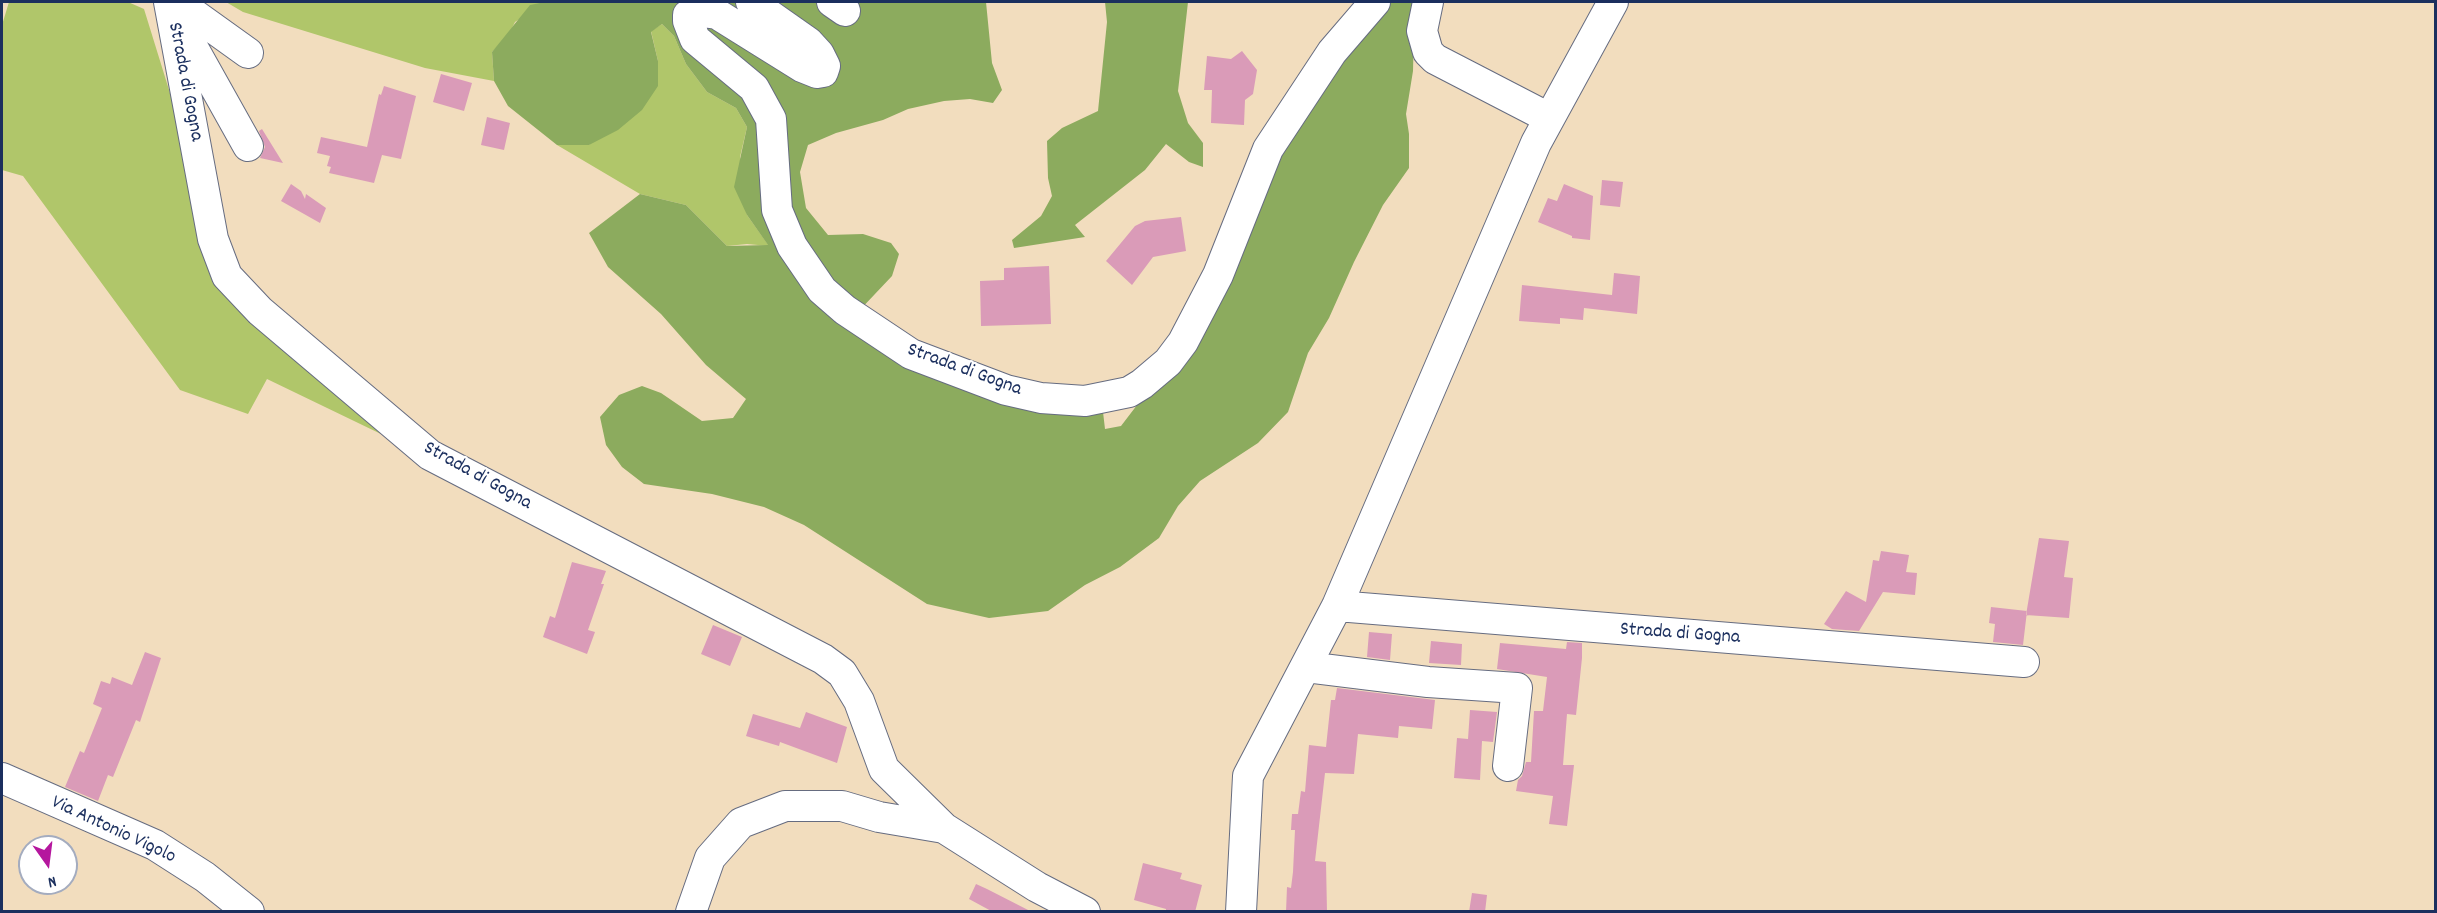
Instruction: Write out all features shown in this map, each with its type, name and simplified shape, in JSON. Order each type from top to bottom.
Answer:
[{"type":"street","name":"Strada di Gogna","points":[[170,2],[248,146]]},
{"type":"street","name":"Strada di Gogna","points":[[170,2],[213,238],[226,276],[316,361],[430,455],[823,659],[842,673],[859,701],[884,769],[944,828],[1036,887],[1085,912]]},
{"type":"street","name":"Strada di Gogna","points":[[177,2],[248,53]]},
{"type":"street","name":"Strada di Gogna","points":[[751,2],[808,42],[819,54],[825,66],[823,72],[817,73],[802,67],[717,14],[694,11],[688,15],[688,21],[695,39],[754,88],[771,119],[777,210],[792,246],[804,267],[830,296],[886,339],[911,354],[1006,390],[1062,400],[1085,401],[1129,392],[1168,362],[1183,342],[1214,284],[1269,136],[1332,51],[1375,2]]},
{"type":"street","points":[[1428,2],[1422,31],[1423,42],[1435,59],[1549,118]]},
{"type":"street","points":[[1241,912],[1248,776],[1337,606],[1549,118],[1613,2]]},
{"type":"street","name":"Strada di Gogna","points":[[1337,606],[2024,662]]},
{"type":"street","points":[[1306,667],[1428,682],[1517,688],[1508,766]]},
{"type":"street","name":"Via Antonio Vigolo","points":[[2,778],[155,845],[205,877],[249,912]]},
{"type":"street","name":"Strada di Gogna","points":[[691,912],[710,858],[741,823],[785,806],[842,806],[879,817],[944,828]]},
{"type":"green space","points":[[9,2],[128,2],[144,9],[178,119],[196,227],[299,363],[381,434],[267,379],[248,414],[180,390],[23,176],[2,170],[2,25]]},
{"type":"green space","points":[[226,2],[545,2],[515,22],[508,36],[492,52],[494,81],[425,68],[243,12]]},
{"type":"green space","points":[[545,2],[986,2],[992,63],[1002,90],[993,103],[970,99],[944,101],[908,109],[883,120],[836,133],[808,145],[800,172],[806,208],[828,235],[863,234],[891,243],[899,254],[892,276],[857,313],[958,370],[1101,395],[1105,429],[1121,426],[1147,392],[1246,206],[1381,2],[1422,2],[1414,28],[1413,71],[1406,114],[1409,134],[1409,168],[1383,205],[1329,318],[1308,353],[1288,412],[1258,443],[1200,481],[1178,506],[1159,538],[1120,567],[1085,585],[1048,611],[989,618],[927,604],[804,525],[764,507],[712,494],[644,484],[622,467],[606,445],[600,417],[619,395],[642,386],[661,393],[702,421],[733,418],[746,399],[706,365],[661,314],[608,267],[589,233],[640,194],[686,205],[727,246],[768,245],[747,215],[734,187],[747,127],[736,108],[707,92],[686,64],[674,36],[662,24],[651,32],[658,61],[658,86],[642,110],[618,130],[589,145],[557,145],[508,106],[494,81],[492,52],[530,5]]},
{"type":"green space","points":[[1105,2],[1188,2],[1178,91],[1188,123],[1203,143],[1203,167],[1189,162],[1166,144],[1145,170],[1075,225],[1085,237],[1014,248],[1012,240],[1041,216],[1052,196],[1048,178],[1047,141],[1062,128],[1098,111],[1107,22]]},
{"type":"green space","points":[[662,24],[674,36],[686,64],[707,92],[736,108],[747,127],[740,157],[747,215],[769,246],[747,244],[727,246],[686,205],[640,194],[557,145],[589,145],[658,61],[651,31]]},
{"type":"building","points":[[1242,51],[1257,70],[1253,94],[1245,100],[1244,125],[1211,123],[1212,90],[1204,90],[1207,56],[1231,59]]},
{"type":"building","points":[[441,74],[472,83],[464,111],[433,102]]},
{"type":"building","points":[[384,86],[416,96],[401,159],[382,155],[374,183],[329,173],[331,167],[327,166],[330,156],[317,153],[321,137],[367,147],[379,94],[381,95]]},
{"type":"building","points":[[487,117],[510,123],[504,150],[481,145]]},
{"type":"building","points":[[262,129],[283,163],[260,158],[265,147],[259,131]]},
{"type":"building","points":[[1602,180],[1623,182],[1620,207],[1600,205]]},
{"type":"building","points":[[291,184],[301,191],[305,199],[306,194],[326,208],[320,223],[281,201]]},
{"type":"building","points":[[1564,184],[1593,196],[1590,240],[1572,238],[1572,236],[1538,222],[1548,198],[1557,201]]},
{"type":"building","points":[[1181,217],[1186,251],[1153,257],[1132,285],[1106,261],[1135,226],[1145,221]]},
{"type":"building","points":[[1049,266],[1051,324],[981,326],[980,281],[1004,280],[1004,268]]},
{"type":"building","points":[[1614,273],[1640,276],[1637,314],[1584,308],[1583,320],[1560,318],[1560,324],[1519,321],[1522,285],[1612,295]]},
{"type":"building","points":[[2039,538],[2069,541],[2064,577],[2073,578],[2069,618],[2026,615]]},
{"type":"building","points":[[1881,551],[1909,555],[1906,572],[1917,573],[1915,595],[1883,592],[1859,631],[1832,629],[1824,624],[1846,591],[1866,602],[1873,560],[1879,561]]},
{"type":"building","points":[[572,562],[606,571],[601,584],[604,584],[588,630],[595,632],[587,654],[543,637],[550,616],[555,618]]},
{"type":"building","points":[[1991,607],[2027,611],[2023,645],[1993,642],[1995,624],[1989,623]]},
{"type":"building","points":[[713,625],[742,637],[730,666],[701,654]]},
{"type":"building","points":[[1369,632],[1392,634],[1390,660],[1367,657]]},
{"type":"building","points":[[1431,641],[1462,644],[1461,665],[1429,663]]},
{"type":"building","points":[[1567,642],[1582,643],[1582,658],[1576,715],[1567,714],[1563,765],[1574,765],[1567,826],[1549,824],[1553,796],[1516,791],[1526,762],[1531,762],[1534,711],[1543,711],[1547,677],[1497,669],[1500,643],[1566,649]]},
{"type":"building","points":[[145,652],[161,658],[140,722],[136,720],[113,777],[108,775],[98,801],[65,787],[80,751],[84,753],[102,708],[93,704],[101,681],[110,684],[112,677],[132,685]]},
{"type":"building","points":[[1337,688],[1435,700],[1432,729],[1399,726],[1398,738],[1358,734],[1354,774],[1325,773],[1315,861],[1326,862],[1327,912],[1286,912],[1287,887],[1291,888],[1293,872],[1295,830],[1291,830],[1292,814],[1298,814],[1301,791],[1305,792],[1309,745],[1326,747],[1331,700],[1335,700]]},
{"type":"building","points":[[1470,710],[1497,712],[1493,742],[1482,741],[1480,780],[1454,778],[1457,738],[1468,739]]},
{"type":"building","points":[[806,712],[847,727],[837,763],[780,742],[779,746],[746,736],[753,714],[800,728]]},
{"type":"building","points":[[1143,863],[1182,873],[1180,879],[1202,885],[1195,912],[1166,912],[1166,909],[1134,900]]},
{"type":"building","points":[[976,884],[1032,912],[993,912],[969,899]]},
{"type":"building","points":[[1472,893],[1487,895],[1485,912],[1469,912]]}]
